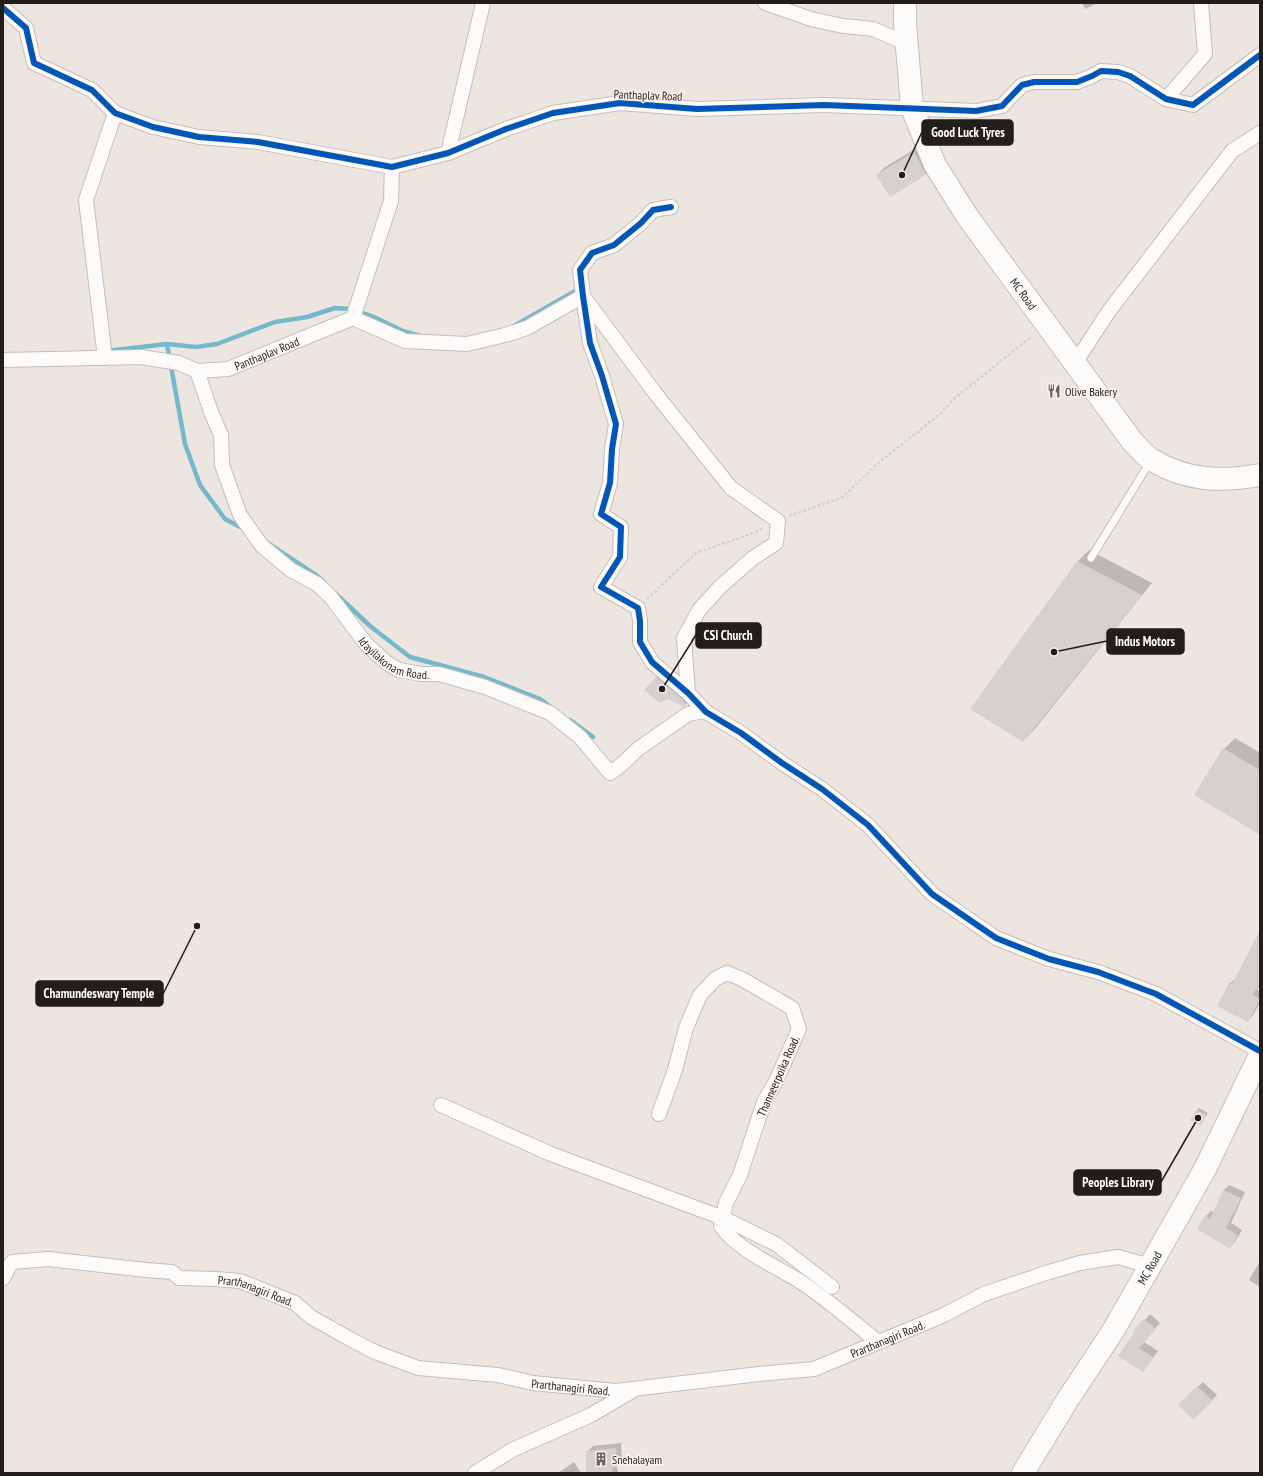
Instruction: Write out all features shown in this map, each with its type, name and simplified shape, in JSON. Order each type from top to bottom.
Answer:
[{"type":"main road","name":"MC Road","points":[[905,3],[906,43],[912,108],[935,165],[967,216],[1132,441],[1151,460],[1174,470],[1200,478],[1222,479],[1260,475]]},
{"type":"main road","name":"MC Road","points":[[1023,1473],[1068,1399],[1113,1331],[1150,1266],[1204,1169],[1260,1055]]},
{"type":"street","points":[[448,153],[483,3]]},
{"type":"street","points":[[765,3],[811,19],[844,26],[873,29],[906,43]]},
{"type":"street","points":[[1201,3],[1205,54],[1166,99],[1194,105],[1260,55]]},
{"type":"street","points":[[3,8],[26,28],[34,63],[92,90],[115,113],[153,127],[199,137],[258,142],[392,167],[390,201],[353,318],[404,341],[467,344],[528,328],[583,296]]},
{"type":"street","name":"Panthaplav Road","points":[[392,167],[448,153],[506,129],[553,112],[620,103],[697,109],[824,104],[976,111],[1002,106],[1022,84],[1034,82],[1077,82],[1101,71],[1118,72],[1130,76],[1166,99]]},
{"type":"street","points":[[3,360],[105,358],[86,200],[115,113]]},
{"type":"street","points":[[1075,364],[1109,311],[1232,151],[1260,133]]},
{"type":"street","points":[[671,207],[653,210],[614,245],[592,253],[580,270],[590,343],[602,376],[616,424],[612,449],[610,483],[601,514],[621,527],[620,557],[601,587],[638,608],[640,642],[652,662],[688,693],[704,711],[741,733],[782,763],[822,789],[868,825],[932,894],[996,938],[1049,959],[1098,972],[1156,994],[1260,1051]]},
{"type":"street","points":[[583,296],[655,393],[731,488],[778,521],[776,543],[753,558],[726,581],[698,610],[684,638],[688,693]]},
{"type":"street","name":"Panthaplav Road","points":[[105,358],[141,357],[179,363],[197,371],[228,369],[353,318]]},
{"type":"street","name":"Idayilakonam Road.","points":[[197,371],[211,412],[221,435],[222,465],[240,515],[262,546],[290,570],[316,584],[330,596],[366,644],[387,663],[400,670],[421,674],[440,674],[485,687],[550,713],[580,737],[610,773],[621,766],[638,749],[688,714],[704,711]]},
{"type":"street","name":"Thanneerpoika Road.","points":[[659,1114],[675,1070],[686,1028],[700,995],[715,980],[727,973],[742,979],[792,1008],[799,1029],[776,1081],[764,1102],[740,1175],[726,1203],[722,1218]]},
{"type":"street","points":[[441,1105],[551,1154],[722,1218],[776,1244],[832,1287]]},
{"type":"street","points":[[722,1218],[721,1226],[726,1234],[801,1282],[878,1342]]},
{"type":"street","name":"Prarthanagiri Road.","points":[[3,1278],[12,1262],[48,1259],[172,1272],[179,1278],[240,1281],[295,1303],[311,1317],[350,1340],[375,1352],[418,1368],[498,1375],[533,1383],[616,1391],[814,1369],[944,1315],[984,1294],[1080,1264],[1118,1257],[1150,1266]]},
{"type":"street","points":[[475,1473],[512,1450],[591,1415],[635,1388]]},
{"type":"lane","points":[[1092,558],[1151,460]]},
{"type":"path","points":[[638,608],[696,553],[754,533],[795,513],[843,497],[888,456],[939,415],[955,398],[1046,324]]},
{"type":"building","points":[[914,152],[926,175],[890,197],[876,175]]},
{"type":"building","points":[[1077,561],[1142,595],[1023,742],[970,709]]},
{"type":"building","points":[[656,677],[682,699],[686,706],[684,707],[668,699],[660,703],[644,690]]},
{"type":"building","points":[[1223,748],[1260,770],[1260,835],[1194,795]]},
{"type":"building","points":[[1260,930],[1260,982],[1253,995],[1260,999],[1248,1022],[1217,1006],[1229,983],[1232,984]]},
{"type":"building","points":[[1196,1110],[1207,1115],[1201,1126],[1190,1120]]},
{"type":"building","points":[[1223,1190],[1241,1198],[1226,1228],[1238,1235],[1230,1249],[1197,1229],[1205,1215],[1210,1219]]},
{"type":"building","points":[[1144,1319],[1156,1329],[1139,1348],[1153,1357],[1143,1372],[1118,1356],[1135,1331],[1134,1330]]},
{"type":"building","points":[[1197,1386],[1213,1401],[1193,1420],[1178,1405]]},
{"type":"building","name":"Snehalayam","points":[[616,1448],[617,1467],[612,1468],[613,1473],[586,1473],[586,1451]]},
{"type":"waterway","points":[[514,326],[577,290]]},
{"type":"waterway","points":[[106,351],[167,344],[196,347],[217,344],[275,322],[307,317],[335,308],[350,309],[374,317],[403,331],[420,336]]},
{"type":"waterway","points":[[167,344],[185,444],[200,485],[225,519],[244,529]]},
{"type":"waterway","points":[[268,543],[323,581]]},
{"type":"waterway","points":[[335,593],[370,626],[410,657],[484,677],[540,699],[552,708]]},
{"type":"waterway","points":[[570,720],[593,737]]},
{"type":"cycle path","points":[[3,8],[26,28],[34,63],[92,90],[115,113],[153,127],[199,137],[258,142],[392,167],[448,153],[506,129],[553,113],[620,103],[697,109],[824,105],[976,111],[1002,106],[1022,85],[1034,82],[1077,82],[1101,71],[1118,72],[1130,76],[1166,99],[1193,105],[1260,55]]},
{"type":"cycle path","points":[[671,207],[653,210],[641,223],[614,245],[592,253],[580,270],[590,343],[602,376],[616,424],[612,449],[610,483],[601,514],[621,527],[620,557],[601,587],[638,608],[640,621],[640,642],[652,662],[688,693],[706,712],[741,733],[782,763],[822,789],[868,825],[932,894],[996,938],[1049,959],[1098,972],[1156,994],[1260,1051]]},
{"type":"place","name":"Good Luck Tyres","points":[[902,175]]},
{"type":"place","name":"Olive Bakery","points":[[1054,391]]},
{"type":"place","name":"Indus Motors","points":[[1054,652]]},
{"type":"place","name":"CSI Church","points":[[662,689]]},
{"type":"place","name":"Chamundeswary Temple","points":[[197,926]]},
{"type":"place","name":"Peoples Library","points":[[1198,1118]]},
{"type":"place","name":"Snehalayam","points":[[601,1459]]}]
